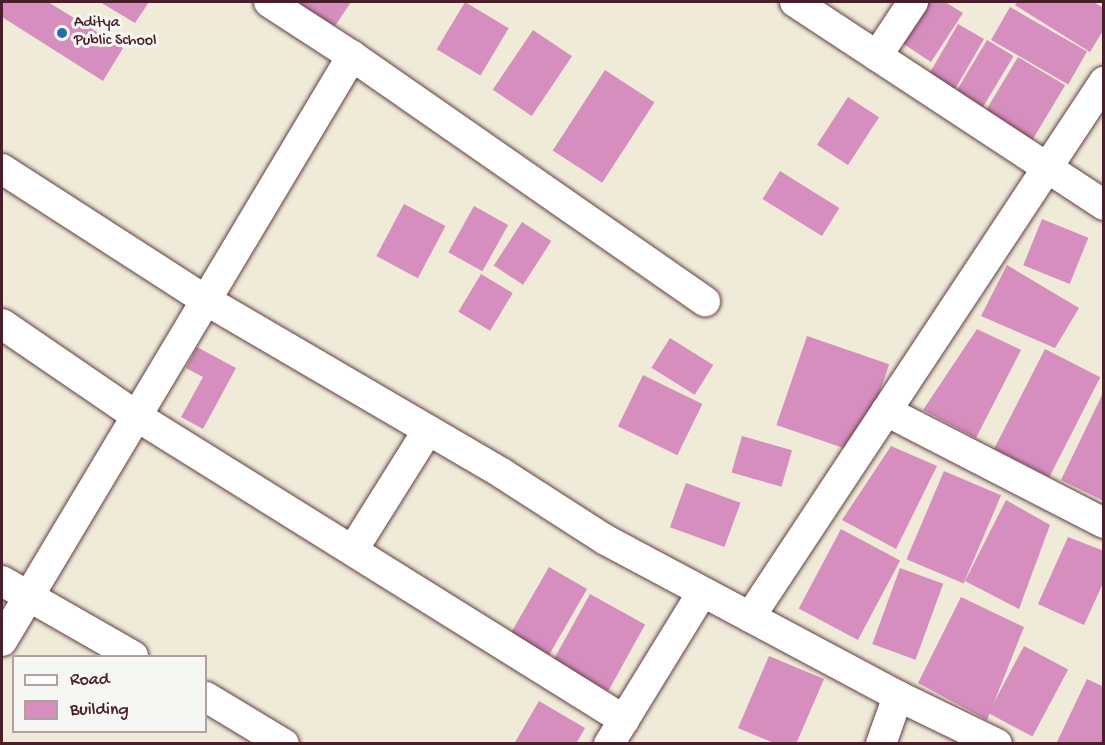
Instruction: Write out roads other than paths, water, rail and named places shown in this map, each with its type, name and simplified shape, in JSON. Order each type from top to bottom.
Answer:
[{"type":"street","points":[[269,2],[352,56],[705,301]]},
{"type":"street","points":[[795,2],[1104,205]]},
{"type":"street","points":[[877,56],[913,2]]},
{"type":"street","points":[[2,641],[14,588],[138,417],[204,299],[352,56]]},
{"type":"street","points":[[750,617],[1104,82]]},
{"type":"street","points":[[2,169],[204,299],[428,430],[606,540],[898,696],[997,744]]},
{"type":"street","points":[[2,324],[138,417],[354,548],[617,732],[702,593]]},
{"type":"street","points":[[886,411],[1104,523]]},
{"type":"street","points":[[354,548],[428,430]]},
{"type":"street","points":[[14,588],[130,655]]},
{"type":"street","points":[[881,744],[898,696]]},
{"type":"street","points":[[207,698],[284,744]]},
{"type":"place","name":"Aditya Public School","points":[[62,33]]}]
